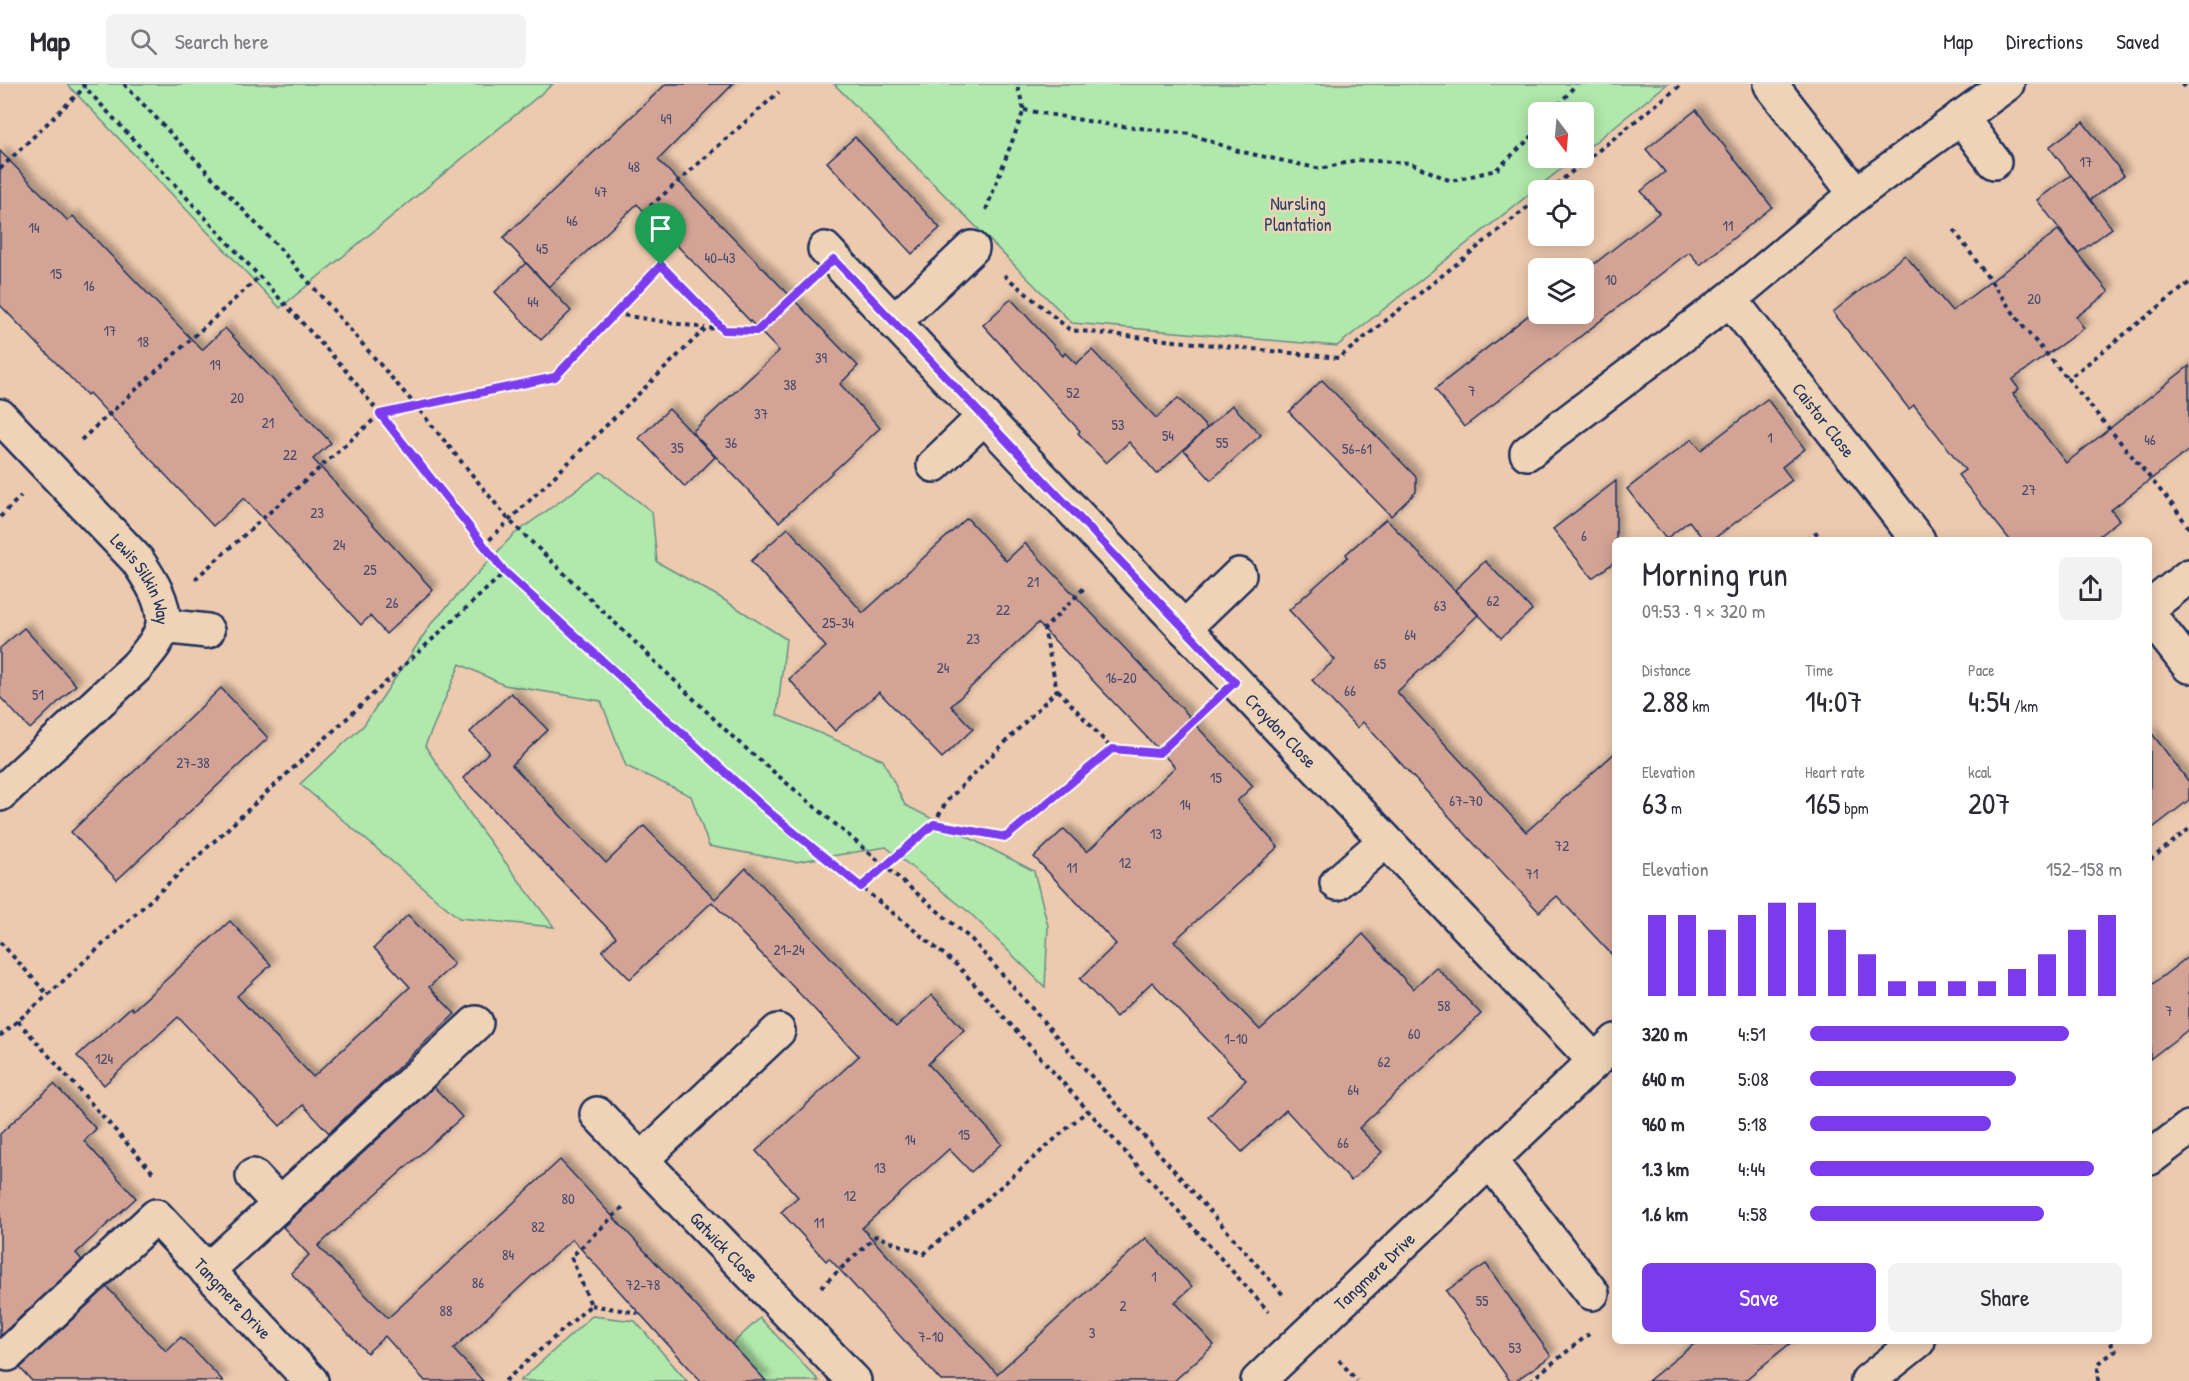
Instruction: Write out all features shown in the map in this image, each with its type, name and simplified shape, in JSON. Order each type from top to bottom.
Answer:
[{"type":"street","points":[[1527,453],[1730,299],[1856,194],[2007,84]]},
{"type":"street","points":[[1771,85],[1856,194]]},
{"type":"street","points":[[1961,117],[1994,162]]},
{"type":"street","points":[[894,322],[972,248]]},
{"type":"street","name":"Croydon Close","points":[[830,254],[1385,841],[1605,1051]]},
{"type":"street","name":"Caistor Close","points":[[1730,299],[1916,537]]},
{"type":"street","name":"Lewis Silkin Way","points":[[0,416],[137,560],[154,586],[162,617],[153,647],[135,668],[1,790]]},
{"type":"street","points":[[934,465],[984,417]]},
{"type":"street","points":[[1184,628],[1239,575]]},
{"type":"street","points":[[2152,605],[2189,576]]},
{"type":"street","points":[[162,617],[207,631]]},
{"type":"street","points":[[2152,619],[2189,666]]},
{"type":"street","points":[[1337,883],[1385,841]]},
{"type":"street","points":[[207,1271],[476,1023]]},
{"type":"street","points":[[649,1168],[778,1031]]},
{"type":"street","name":"Tangmere Drive","points":[[1258,1381],[1605,1051]]},
{"type":"street","name":"Gatwick Close","points":[[597,1114],[854,1381]]},
{"type":"street","points":[[2152,1156],[2189,1128]]},
{"type":"street","points":[[1490,1161],[1592,1293]]},
{"type":"street","points":[[253,1176],[279,1204]]},
{"type":"street","points":[[8,1354],[156,1216]]},
{"type":"street","name":"Tangmere Drive","points":[[156,1216],[311,1381]]},
{"type":"street","points":[[1868,1381],[1914,1344]]},
{"type":"path","points":[[124,84],[282,251],[416,406],[509,520],[736,740],[972,940],[1306,1337]]},
{"type":"path","points":[[1017,84],[1024,110],[972,248],[1070,330],[1338,358],[1528,207]]},
{"type":"path","points":[[1561,102],[1576,84]]},
{"type":"path","points":[[1562,180],[1682,84]]},
{"type":"path","points":[[2181,84],[2189,89]]},
{"type":"path","points":[[0,169],[83,86],[342,366],[505,572],[768,811],[958,966],[1088,1110],[1306,1337],[1357,1381]]},
{"type":"path","points":[[724,330],[661,265],[645,211],[779,92]]},
{"type":"path","points":[[1024,110],[1105,124],[1190,134],[1238,151],[1321,169],[1356,160],[1410,163],[1451,181],[1496,170],[1528,140]]},
{"type":"path","points":[[1954,230],[2025,329],[2175,508],[2189,528]]},
{"type":"path","points":[[614,314],[706,328],[757,331],[830,254]]},
{"type":"path","points":[[162,617],[380,414],[555,377],[661,265]]},
{"type":"path","points":[[50,468],[260,276]]},
{"type":"path","points":[[2068,379],[2189,283]]},
{"type":"path","points":[[483,546],[706,328]]},
{"type":"path","points":[[1812,537],[1819,531]]},
{"type":"path","points":[[1115,555],[1044,629],[1057,690],[1112,749],[1159,753],[1235,682]]},
{"type":"path","points":[[0,1036],[48,995],[505,572]]},
{"type":"path","points":[[861,887],[934,824],[945,802],[1057,690]]},
{"type":"path","points":[[934,824],[1006,837],[1112,749]]},
{"type":"path","points":[[2152,858],[2189,829]]},
{"type":"path","points":[[0,942],[48,995]]},
{"type":"path","points":[[18,1021],[161,1182],[156,1216]]},
{"type":"path","points":[[791,1316],[876,1236],[924,1254],[1088,1110]]},
{"type":"path","points":[[591,1305],[570,1257],[649,1168]]},
{"type":"path","points":[[591,1305],[638,1313]]},
{"type":"path","points":[[505,1381],[591,1305]]},
{"type":"path","points":[[1530,1381],[1598,1327]]},
{"type":"path","points":[[2098,1381],[2098,1364],[2116,1350],[2111,1344]]},
{"type":"green space","points":[[67,84],[553,84],[280,308]]},
{"type":"green space","name":"Nursling Plantation","points":[[834,84],[1667,84],[1594,143],[1594,102],[1528,102],[1528,168],[1562,168],[1547,180],[1528,180],[1528,195],[1337,346],[1072,323]]},
{"type":"green space","points":[[601,472],[652,512],[657,562],[721,598],[786,639],[777,715],[883,760],[905,805],[1034,871],[1048,926],[1045,987],[970,913],[886,847],[795,862],[709,846],[691,796],[626,766],[601,701],[504,685],[460,664],[425,746],[481,830],[554,927],[459,918],[300,784],[364,725],[431,624],[513,535]]},
{"type":"green space","points":[[592,1316],[635,1321],[687,1381],[520,1381]]},
{"type":"green space","points":[[760,1318],[819,1381],[766,1381],[732,1344]]},
{"type":"building","points":[[666,84],[733,84],[658,160],[858,366],[840,384],[880,428],[779,522],[692,432],[779,351],[637,204],[549,287],[503,238]]},
{"type":"building","points":[[1696,110],[1772,207],[1700,265],[1689,252],[1464,427],[1435,389],[1528,316],[1528,324],[1594,324],[1594,264],[1659,213],[1641,191],[1665,172],[1646,149]]},
{"type":"building","points":[[2083,122],[2124,175],[2090,200],[2049,147]]},
{"type":"building","points":[[855,137],[940,228],[912,254],[827,162]]},
{"type":"building","points":[[0,151],[68,221],[73,216],[202,350],[225,328],[331,443],[313,459],[433,590],[386,634],[370,616],[361,625],[244,498],[213,526],[89,393],[87,395],[0,305]]},
{"type":"building","points":[[2071,175],[2112,228],[2078,253],[2037,200]]},
{"type":"building","points":[[2058,230],[2109,292],[2076,317],[2084,328],[2012,380],[2019,389],[2013,394],[2066,463],[2189,366],[2189,450],[2111,510],[2119,520],[2098,537],[2008,537],[1958,475],[1965,470],[1914,405],[1909,409],[1833,312],[1905,255],[1952,311]]},
{"type":"building","points":[[526,263],[571,311],[541,340],[495,292]]},
{"type":"building","points":[[1011,299],[1063,356],[1065,353],[1076,364],[1092,350],[1156,418],[1178,398],[1207,428],[1157,474],[1129,442],[1106,463],[1078,433],[1080,431],[983,325]]},
{"type":"building","points":[[1322,380],[1416,477],[1416,492],[1391,516],[1289,412]]},
{"type":"building","points":[[1767,399],[1805,449],[1782,467],[1792,480],[1716,537],[1702,537],[1689,521],[1669,537],[1664,537],[1627,489],[1692,439],[1701,450]]},
{"type":"building","points":[[1232,405],[1261,435],[1211,480],[1184,450]]},
{"type":"building","points":[[669,409],[715,457],[685,487],[639,438]]},
{"type":"building","points":[[1616,481],[1616,537],[1612,537],[1612,564],[1592,578],[1553,529]]},
{"type":"building","points":[[967,518],[1006,561],[1025,543],[1253,786],[1237,801],[1278,847],[1174,941],[1260,1030],[1363,934],[1413,989],[1436,967],[1481,1014],[1359,1128],[1382,1152],[1351,1181],[1286,1110],[1242,1152],[1208,1117],[1246,1080],[1152,982],[1116,1017],[1080,979],[1116,944],[1034,857],[1064,829],[1087,852],[1175,767],[1038,623],[951,706],[973,729],[942,758],[879,692],[835,731],[789,679],[826,647],[751,561],[788,528],[863,613]]},
{"type":"building","points":[[1386,519],[1478,615],[1397,692],[1526,832],[1612,756],[1612,955],[1557,896],[1539,912],[1363,722],[1357,728],[1312,680],[1335,660],[1289,610],[1348,557],[1346,554]]},
{"type":"building","points":[[1485,561],[1532,610],[1501,638],[1455,590]]},
{"type":"building","points":[[24,628],[76,685],[30,729],[0,697],[0,648]]},
{"type":"building","points":[[221,688],[268,738],[117,880],[71,832]]},
{"type":"building","points":[[511,693],[548,730],[512,765],[606,863],[644,826],[715,899],[746,868],[896,1027],[932,995],[964,1030],[928,1064],[1002,1144],[971,1172],[949,1149],[862,1228],[997,1374],[1146,1238],[1192,1287],[1175,1302],[1214,1345],[1174,1381],[941,1381],[829,1258],[826,1261],[781,1212],[798,1197],[756,1151],[859,1056],[712,902],[630,979],[602,951],[616,937],[463,778],[489,752],[470,732]]},
{"type":"building","points":[[2152,734],[2189,782],[2189,800],[2152,828]]},
{"type":"building","points":[[408,915],[454,964],[429,987],[455,1014],[329,1133],[303,1105],[280,1126],[178,1017],[104,1085],[77,1056],[131,1007],[133,1010],[230,921],[271,965],[237,996],[313,1077],[410,987],[374,948]]},
{"type":"building","points":[[2189,956],[2189,1029],[2152,1057],[2152,984]]},
{"type":"building","points":[[54,1084],[96,1129],[84,1141],[136,1198],[76,1253],[82,1260],[0,1336],[0,1134]]},
{"type":"building","points":[[434,1087],[462,1117],[318,1246],[388,1318],[560,1160],[766,1381],[701,1381],[572,1239],[453,1349],[483,1381],[425,1381],[385,1336],[367,1353],[291,1273],[309,1255],[283,1227]]},
{"type":"building","points":[[1486,1264],[1551,1356],[1515,1381],[1510,1381],[1446,1291]]},
{"type":"building","points":[[107,1287],[166,1351],[181,1337],[223,1381],[32,1381],[20,1368]]},
{"type":"building","points":[[1694,1344],[1789,1344],[1744,1381],[1648,1381]]},
{"type":"route","points":[[834,259],[1235,682],[1159,753],[1112,749],[1006,837],[934,824],[861,887],[768,811],[505,572],[380,414],[555,377],[661,265],[724,330],[757,331],[834,259]]}]
